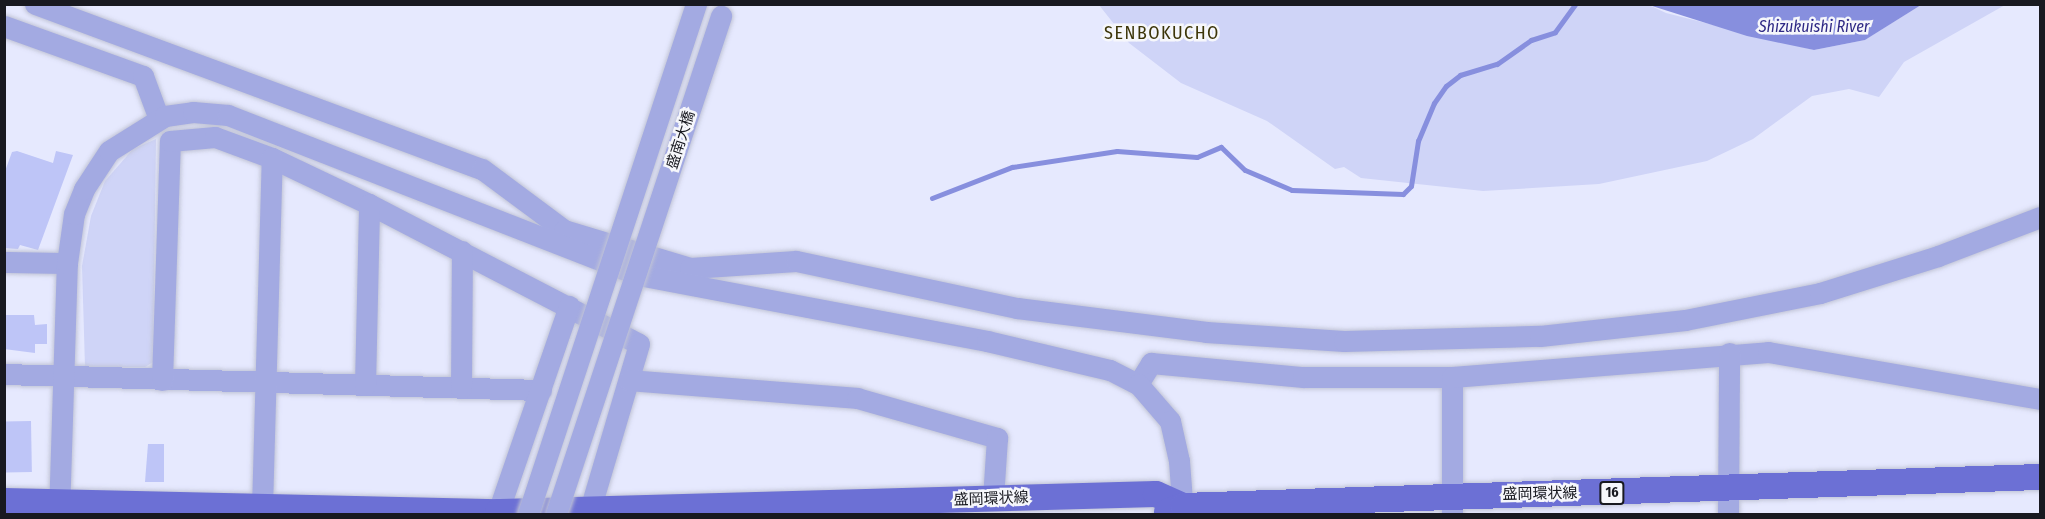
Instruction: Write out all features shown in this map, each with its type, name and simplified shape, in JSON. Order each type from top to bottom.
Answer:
[{"type":"main road","name":"盛岡環状線","points":[[1158,514],[1183,510],[1728,502],[2040,477]]},
{"type":"main road","name":"盛岡環状線","points":[[4,501],[59,508],[262,508],[498,513],[1156,494],[1183,510]]},
{"type":"street","points":[[35,4],[482,169],[564,230],[690,268],[796,261],[1017,308],[1206,332],[1344,341],[1517,337],[1685,320],[1820,293],[1938,256],[2040,217]]},
{"type":"street","name":"盛南大橋","points":[[528,514],[696,4]]},
{"type":"street","name":"盛南大橋","points":[[556,514],[638,275],[725,4]]},
{"type":"street","points":[[4,26],[143,76],[159,119]]},
{"type":"street","points":[[59,508],[67,263],[74,214],[95,170],[109,151],[159,119],[193,112],[228,115],[611,267],[638,275],[1073,360],[1110,370],[1138,384],[1170,421],[1179,461],[1183,510]]},
{"type":"street","points":[[162,380],[170,141],[215,137],[272,158],[369,204],[639,344],[590,509]]},
{"type":"street","points":[[262,508],[272,158]]},
{"type":"street","points":[[365,385],[369,204]]},
{"type":"street","points":[[460,388],[462,251]]},
{"type":"street","points":[[4,262],[67,263]]},
{"type":"street","points":[[498,513],[569,306]]},
{"type":"street","points":[[1138,384],[1151,363],[1303,377],[1452,377],[1589,368],[1729,353],[1768,352],[2040,399]]},
{"type":"street","points":[[1728,502],[1729,353]]},
{"type":"street","points":[[4,374],[541,390]]},
{"type":"street","points":[[1452,377],[1452,506]]},
{"type":"street","points":[[629,380],[857,398],[997,438],[993,499]]},
{"type":"shaded area","points":[[1099,5],[1649,5],[1666,13],[1814,50],[1865,40],[1921,5],[2005,5],[1904,62],[1879,97],[1849,89],[1812,96],[1753,139],[1707,161],[1599,184],[1483,191],[1361,178],[1344,167],[1335,169],[1267,121],[1181,83],[1129,43]]},
{"type":"shaded area","points":[[156,139],[153,362],[145,367],[85,367],[82,266],[91,216],[105,181],[133,149]]},
{"type":"water","name":"Shizukuishi River","points":[[1649,5],[1921,5],[1865,40],[1814,50],[1747,36]]},
{"type":"building","points":[[17,151],[53,163],[56,151],[73,155],[38,250],[20,245],[18,249],[4,248],[4,174],[12,152]]},
{"type":"building","points":[[4,315],[34,315],[35,325],[47,324],[47,344],[35,344],[35,353],[4,349]]},
{"type":"building","points":[[4,421],[31,421],[32,472],[5,472]]},
{"type":"building","points":[[148,444],[164,444],[164,482],[145,482]]},
{"type":"waterway","points":[[932,198],[1012,167],[1117,151],[1197,157],[1221,147],[1245,170],[1292,190],[1403,194],[1411,186],[1418,141],[1434,103],[1446,86],[1460,75],[1497,64],[1531,40],[1555,32],[1575,4]]},
{"type":"district","name":"SENBOKUCHO","points":[[1162,33]]}]
